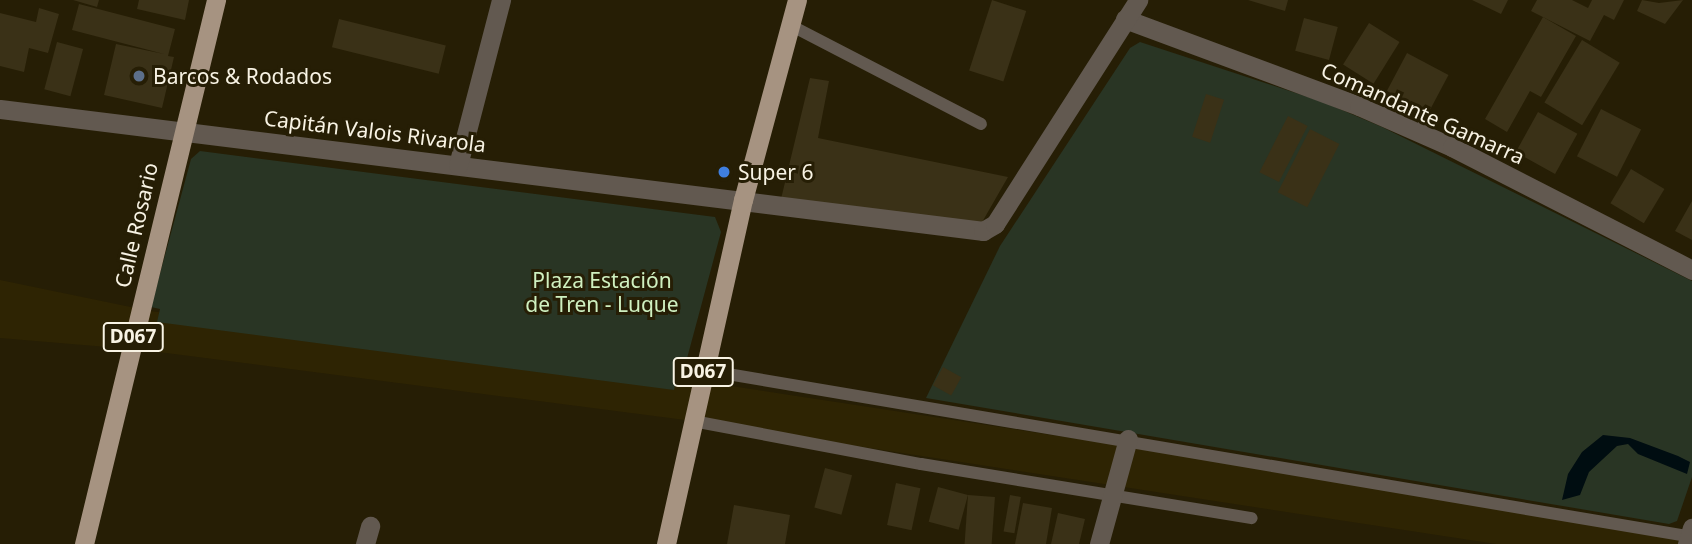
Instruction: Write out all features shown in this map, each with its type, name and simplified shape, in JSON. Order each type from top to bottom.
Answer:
[{"type":"main road","name":"Calle Rosario","points":[[84,544],[181,130],[216,0]]},
{"type":"main road","name":"D067","points":[[666,544],[743,200],[797,0]]},
{"type":"street","points":[[458,165],[501,0]]},
{"type":"street","points":[[1125,19],[1138,0]]},
{"type":"street","name":"Capitán Valois Rivarola","points":[[0,109],[983,231],[995,225],[1125,19]]},
{"type":"street","name":"Comandante Gamarra","points":[[1125,19],[1371,111],[1452,147],[1692,270]]},
{"type":"street","points":[[1098,544],[1128,439]]},
{"type":"lane","points":[[790,25],[981,124]]},
{"type":"lane","points":[[704,370],[1128,439],[1690,537]]},
{"type":"lane","points":[[693,421],[1252,518]]},
{"type":"shaded area","points":[[0,280],[150,311],[699,381],[1692,533],[1692,544],[1496,544],[693,421],[143,350],[0,338]]},
{"type":"shaded area","points":[[1603,435],[1630,438],[1678,456],[1690,462],[1687,474],[1638,454],[1628,444],[1617,446],[1589,472],[1580,495],[1562,500],[1568,474],[1582,452]]},
{"type":"green space","points":[[1140,42],[1323,102],[1382,127],[1692,281],[1692,477],[1677,521],[1669,524],[926,398],[1000,246],[1130,48]]},
{"type":"green space","name":"Plaza Estación de Tren - Luque","points":[[200,151],[715,217],[721,232],[682,377],[677,377],[674,390],[157,322],[160,309],[151,307],[191,159]]},
{"type":"building","points":[[73,0],[99,0],[97,7]]},
{"type":"building","points":[[139,0],[189,0],[185,20],[137,9]]},
{"type":"building","points":[[992,0],[1026,11],[1003,82],[969,70]]},
{"type":"building","points":[[1248,0],[1288,0],[1285,11]]},
{"type":"building","points":[[1472,0],[1508,0],[1501,14]]},
{"type":"building","points":[[1537,0],[1572,0],[1588,8],[1592,0],[1624,0],[1614,20],[1604,15],[1590,41],[1531,11]]},
{"type":"building","points":[[1642,0],[1659,3],[1683,0],[1665,24],[1637,11]]},
{"type":"building","points":[[79,4],[175,29],[168,56],[174,57],[162,108],[104,95],[116,44],[164,54],[72,30]]},
{"type":"building","points":[[39,8],[59,14],[48,53],[29,48],[24,72],[0,66],[0,13],[36,22]]},
{"type":"building","points":[[1543,17],[1576,36],[1541,97],[1530,91],[1507,132],[1485,119]]},
{"type":"building","points":[[1304,18],[1338,27],[1329,60],[1295,51]]},
{"type":"building","points":[[339,19],[446,46],[439,74],[332,47]]},
{"type":"building","points":[[1369,23],[1400,42],[1374,84],[1343,65]]},
{"type":"building","points":[[1582,40],[1620,63],[1582,125],[1544,103]]},
{"type":"building","points":[[57,42],[83,49],[70,96],[44,89]]},
{"type":"building","points":[[1407,53],[1448,75],[1428,113],[1387,91]]},
{"type":"building","points":[[810,78],[829,81],[818,138],[1008,177],[981,224],[781,199]]},
{"type":"building","points":[[1206,94],[1224,100],[1210,143],[1192,137]]},
{"type":"building","points":[[1601,109],[1641,129],[1617,177],[1577,156]]},
{"type":"building","points":[[1538,112],[1577,134],[1555,174],[1516,152]]},
{"type":"building","points":[[1288,116],[1308,126],[1279,182],[1259,172]]},
{"type":"building","points":[[1310,129],[1339,144],[1307,207],[1278,192]]},
{"type":"building","points":[[1631,169],[1664,189],[1644,223],[1610,203]]},
{"type":"building","points":[[1692,201],[1692,240],[1675,231]]},
{"type":"building","points":[[943,367],[961,377],[951,396],[933,385]]},
{"type":"building","points":[[825,468],[852,475],[841,515],[814,508]]},
{"type":"building","points":[[896,483],[920,488],[912,530],[887,525]]},
{"type":"building","points":[[938,487],[968,495],[959,530],[929,522]]},
{"type":"building","points":[[968,495],[995,497],[992,544],[965,544]]},
{"type":"building","points":[[1010,495],[1021,497],[1014,533],[1004,531]]},
{"type":"building","points":[[1023,503],[1052,508],[1046,544],[1015,544]]},
{"type":"building","points":[[734,505],[790,515],[785,544],[727,544]]},
{"type":"building","points":[[1058,513],[1085,519],[1079,544],[1051,544]]},
{"type":"place","name":"Barcos & Rodados","points":[[139,76]]},
{"type":"place","name":"Super 6","points":[[724,172]]}]
